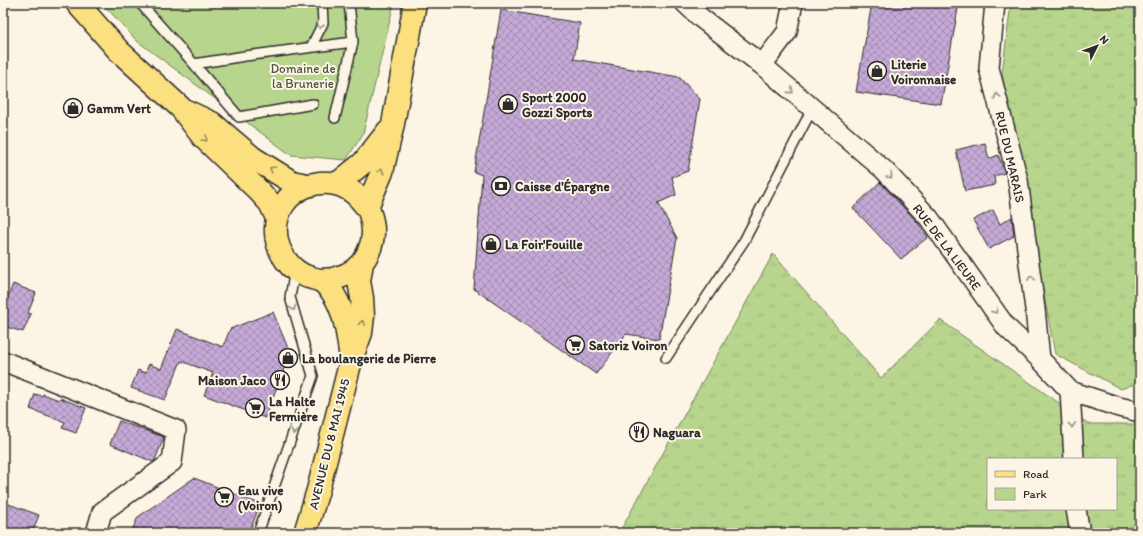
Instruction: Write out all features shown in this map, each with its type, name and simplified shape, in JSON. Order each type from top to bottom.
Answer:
[{"type":"main road","points":[[77,3],[119,51],[181,108],[203,137],[259,191],[270,203],[277,218]]},
{"type":"main road","points":[[367,207],[382,172],[393,124],[415,3]]},
{"type":"main road","points":[[181,108],[212,123],[253,158],[292,182],[307,185]]},
{"type":"main road","points":[[337,184],[364,163],[393,124]]},
{"type":"main road","points":[[350,360],[361,333],[363,316],[359,281],[362,263],[372,244],[372,220],[367,207],[354,192],[337,184],[322,182],[307,185],[294,193],[284,204],[277,218],[276,232],[278,246],[285,259],[295,270],[308,277],[321,280],[336,278],[350,273],[362,263]]},
{"type":"main road","points":[[321,280],[330,289],[339,306],[347,331],[350,360]]},
{"type":"main road","name":"AVENUE DU 8 MAI 1945","points":[[305,531],[318,490],[350,360]]},
{"type":"street","name":"RUE DE LA LIEURE","points":[[685,3],[701,18],[762,65],[884,170],[929,218],[1006,327],[1040,359],[1070,391],[1140,412]]},
{"type":"street","points":[[762,65],[787,32],[793,3]]},
{"type":"street","name":"RUE DU MARAIS","points":[[995,3],[990,68],[1018,180],[1035,308],[1040,359]]},
{"type":"street","points":[[3,361],[176,430],[172,462],[102,512],[96,533]]},
{"type":"street","points":[[1070,391],[1074,458]]},
{"type":"street","points":[[1076,510],[1080,533]]},
{"type":"lane","points":[[140,3],[239,117],[313,104]]},
{"type":"lane","points":[[312,47],[323,23],[322,3]]},
{"type":"lane","points":[[335,118],[353,42],[349,3]]},
{"type":"lane","points":[[194,64],[353,42]]},
{"type":"lane","points":[[666,358],[744,241],[812,109]]},
{"type":"lane","points":[[258,533],[313,376],[290,297],[295,270]]},
{"type":"green space","name":"Domaine de la Brunerie","points":[[102,3],[394,3],[363,134],[346,160],[291,155],[137,41]]},
{"type":"green space","points":[[1011,3],[1140,3],[1140,382],[1121,389],[1055,354],[1002,74]]},
{"type":"green space","points":[[773,254],[881,378],[940,320],[1089,424],[1140,424],[1140,533],[619,533]]},
{"type":"building","points":[[872,3],[959,3],[941,104],[856,92]]},
{"type":"building","points":[[501,10],[580,23],[574,59],[679,77],[700,99],[688,171],[672,177],[676,195],[658,203],[677,238],[659,339],[626,334],[596,374],[474,289],[482,175],[474,172]]},
{"type":"building","points":[[985,143],[989,159],[998,155],[1005,173],[994,176],[995,185],[965,191],[956,150]]},
{"type":"building","points":[[880,182],[918,223],[928,237],[901,259],[853,208]]},
{"type":"building","points":[[993,210],[1000,224],[1012,217],[1014,236],[989,249],[973,220]]},
{"type":"building","points":[[13,284],[36,293],[28,313],[31,314],[23,332],[3,326],[3,295],[8,297]]},
{"type":"building","points":[[273,312],[290,353],[265,418],[204,395],[213,373],[181,361],[165,400],[131,388],[138,370],[145,373],[149,364],[161,369],[177,329],[223,347],[230,329]]},
{"type":"building","points":[[35,394],[42,396],[43,394],[59,400],[60,398],[86,408],[76,433],[62,428],[65,422],[30,409]]},
{"type":"building","points":[[119,421],[164,437],[153,462],[110,444]]},
{"type":"building","points":[[194,478],[260,504],[249,533],[131,533],[138,517]]},
{"type":"building","points":[[3,502],[39,515],[32,533],[3,533]]},
{"type":"place","name":"Literie Voironnaise","points":[[877,71]]},
{"type":"place","name":"Sport 2000 Gozzi Sports","points":[[508,104]]},
{"type":"place","name":"Gamm Vert","points":[[73,108]]},
{"type":"place","name":"Caisse d'Épargne","points":[[501,186]]},
{"type":"place","name":"La Foir'Fouille","points":[[491,244]]},
{"type":"place","name":"Satoriz Voiron","points":[[575,345]]},
{"type":"place","name":"La boulangerie de Pierre","points":[[288,358]]},
{"type":"place","name":"Maison Jaco","points":[[280,380]]},
{"type":"place","name":"La Halte Fermière","points":[[255,408]]},
{"type":"place","name":"Naguara","points":[[639,432]]},
{"type":"place","name":"Eau vive (Voiron)","points":[[224,497]]}]
